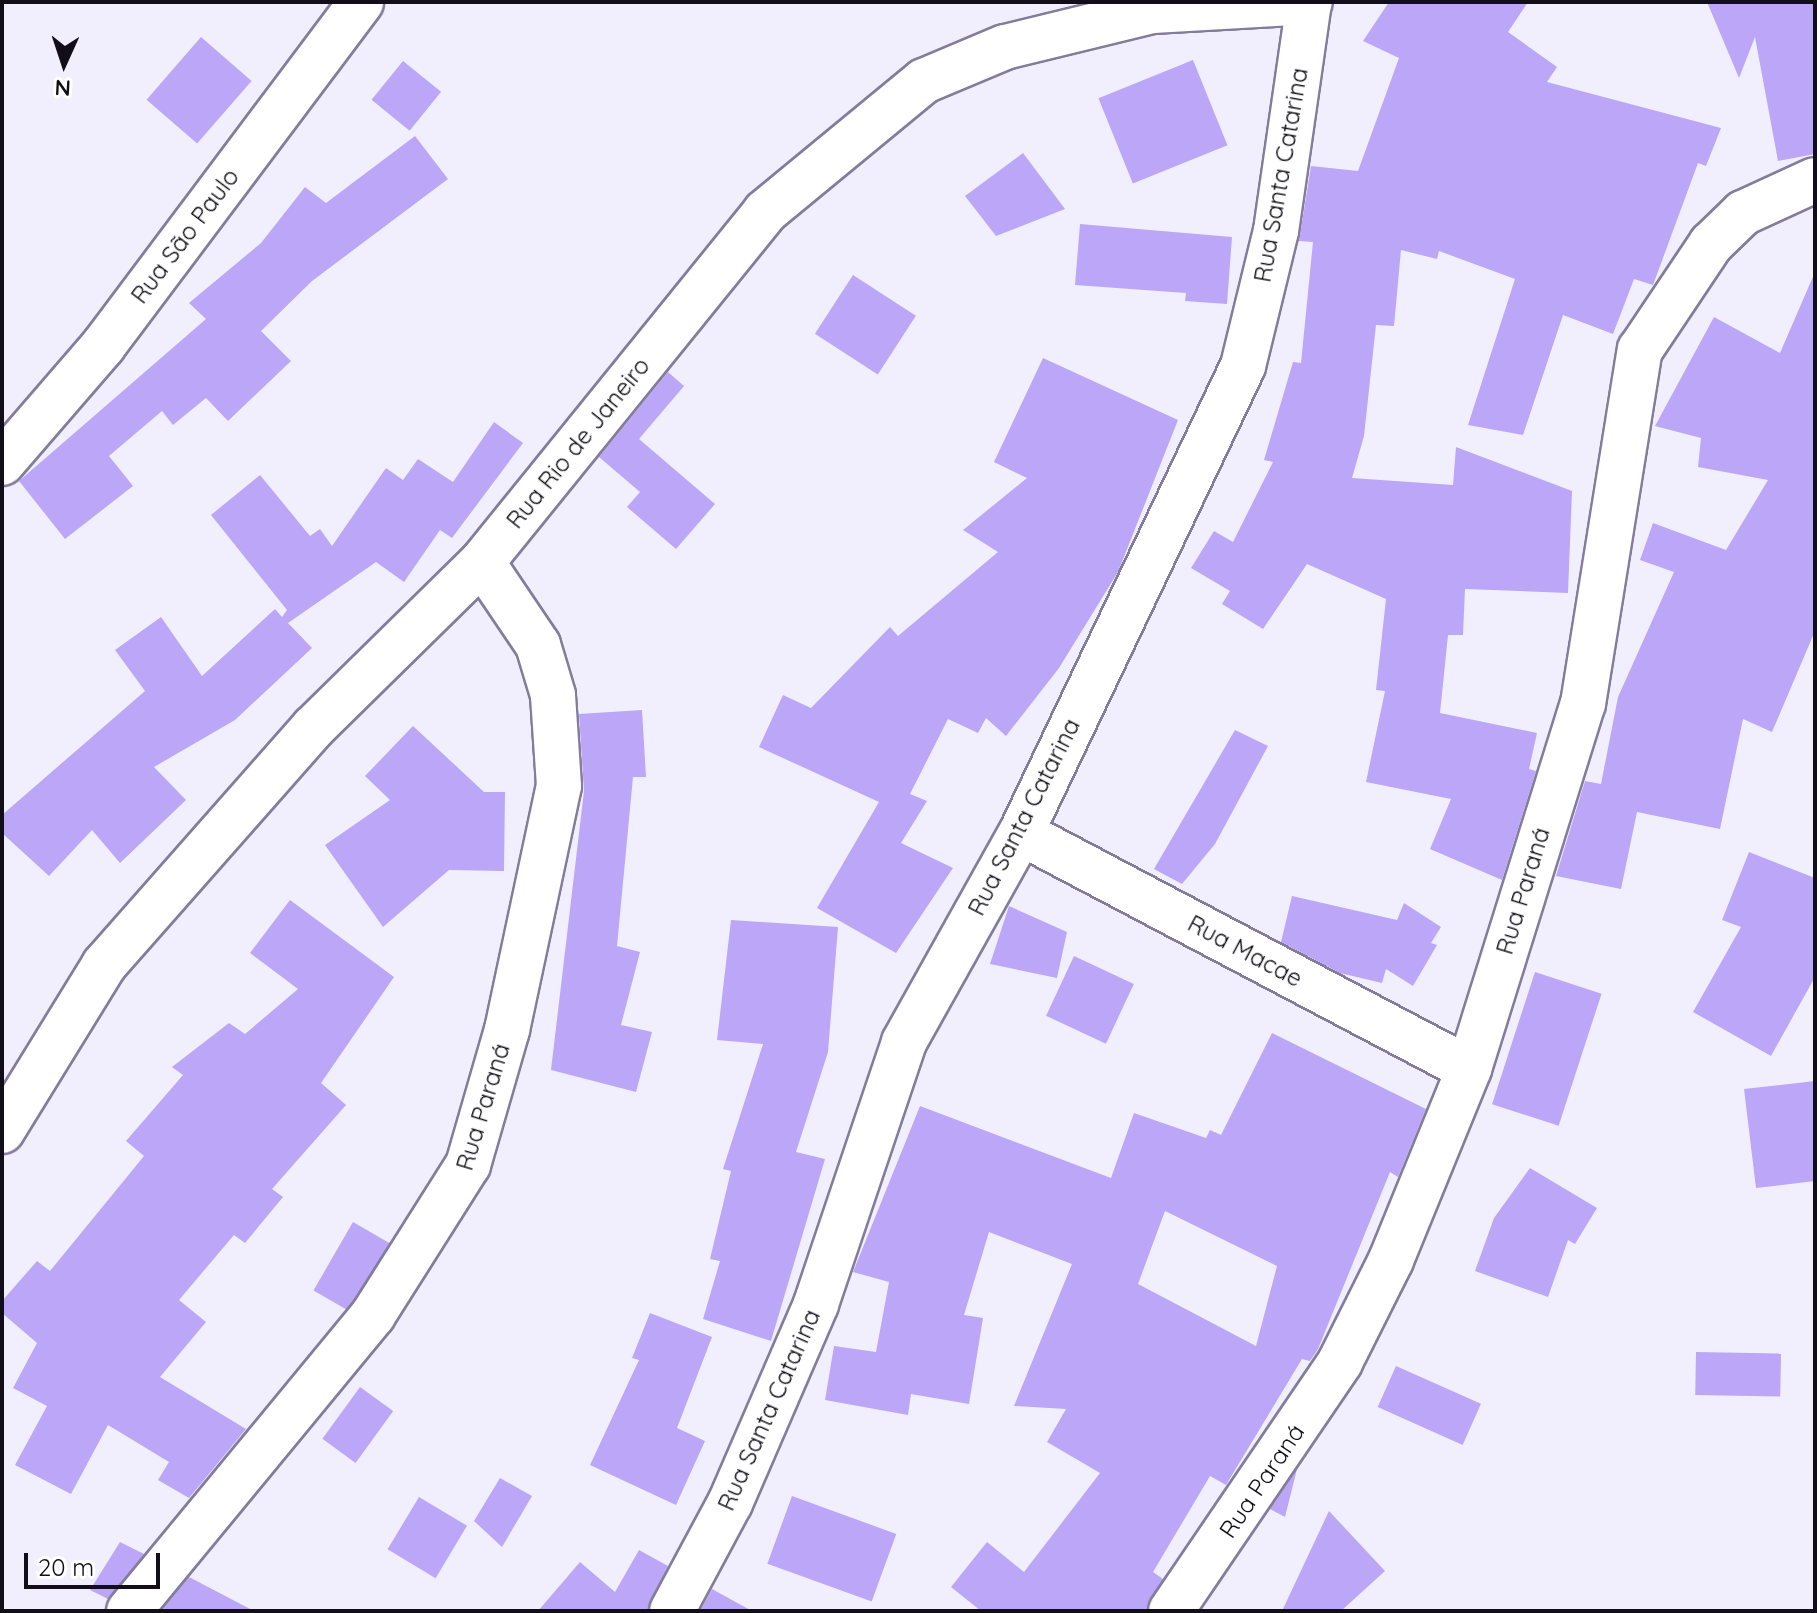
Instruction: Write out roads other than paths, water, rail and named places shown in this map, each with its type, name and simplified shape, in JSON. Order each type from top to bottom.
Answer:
[{"type":"street","name":"Rua São Paulo","points":[[2,463],[103,346],[361,2]]},
{"type":"street","name":"Rua Rio de Janeiro","points":[[2,1131],[104,965],[314,727],[482,562],[765,212],[924,81],[1005,47],[1153,11],[1309,2]]},
{"type":"street","name":"Rua Santa Catarina","points":[[672,1611],[730,1503],[816,1304],[904,1042],[1021,833],[1243,366],[1276,231],[1309,2]]},
{"type":"street","name":"Rua Paraná","points":[[1171,1611],[1340,1362],[1469,1069],[1583,704],[1640,350],[1711,244],[1743,213],[1815,180]]},
{"type":"street","name":"Rua Paraná","points":[[129,1611],[373,1315],[468,1165],[507,1030],[559,786],[553,695],[538,645],[482,562]]},
{"type":"street","name":"Rua Macae","points":[[1021,833],[1469,1069]]}]
